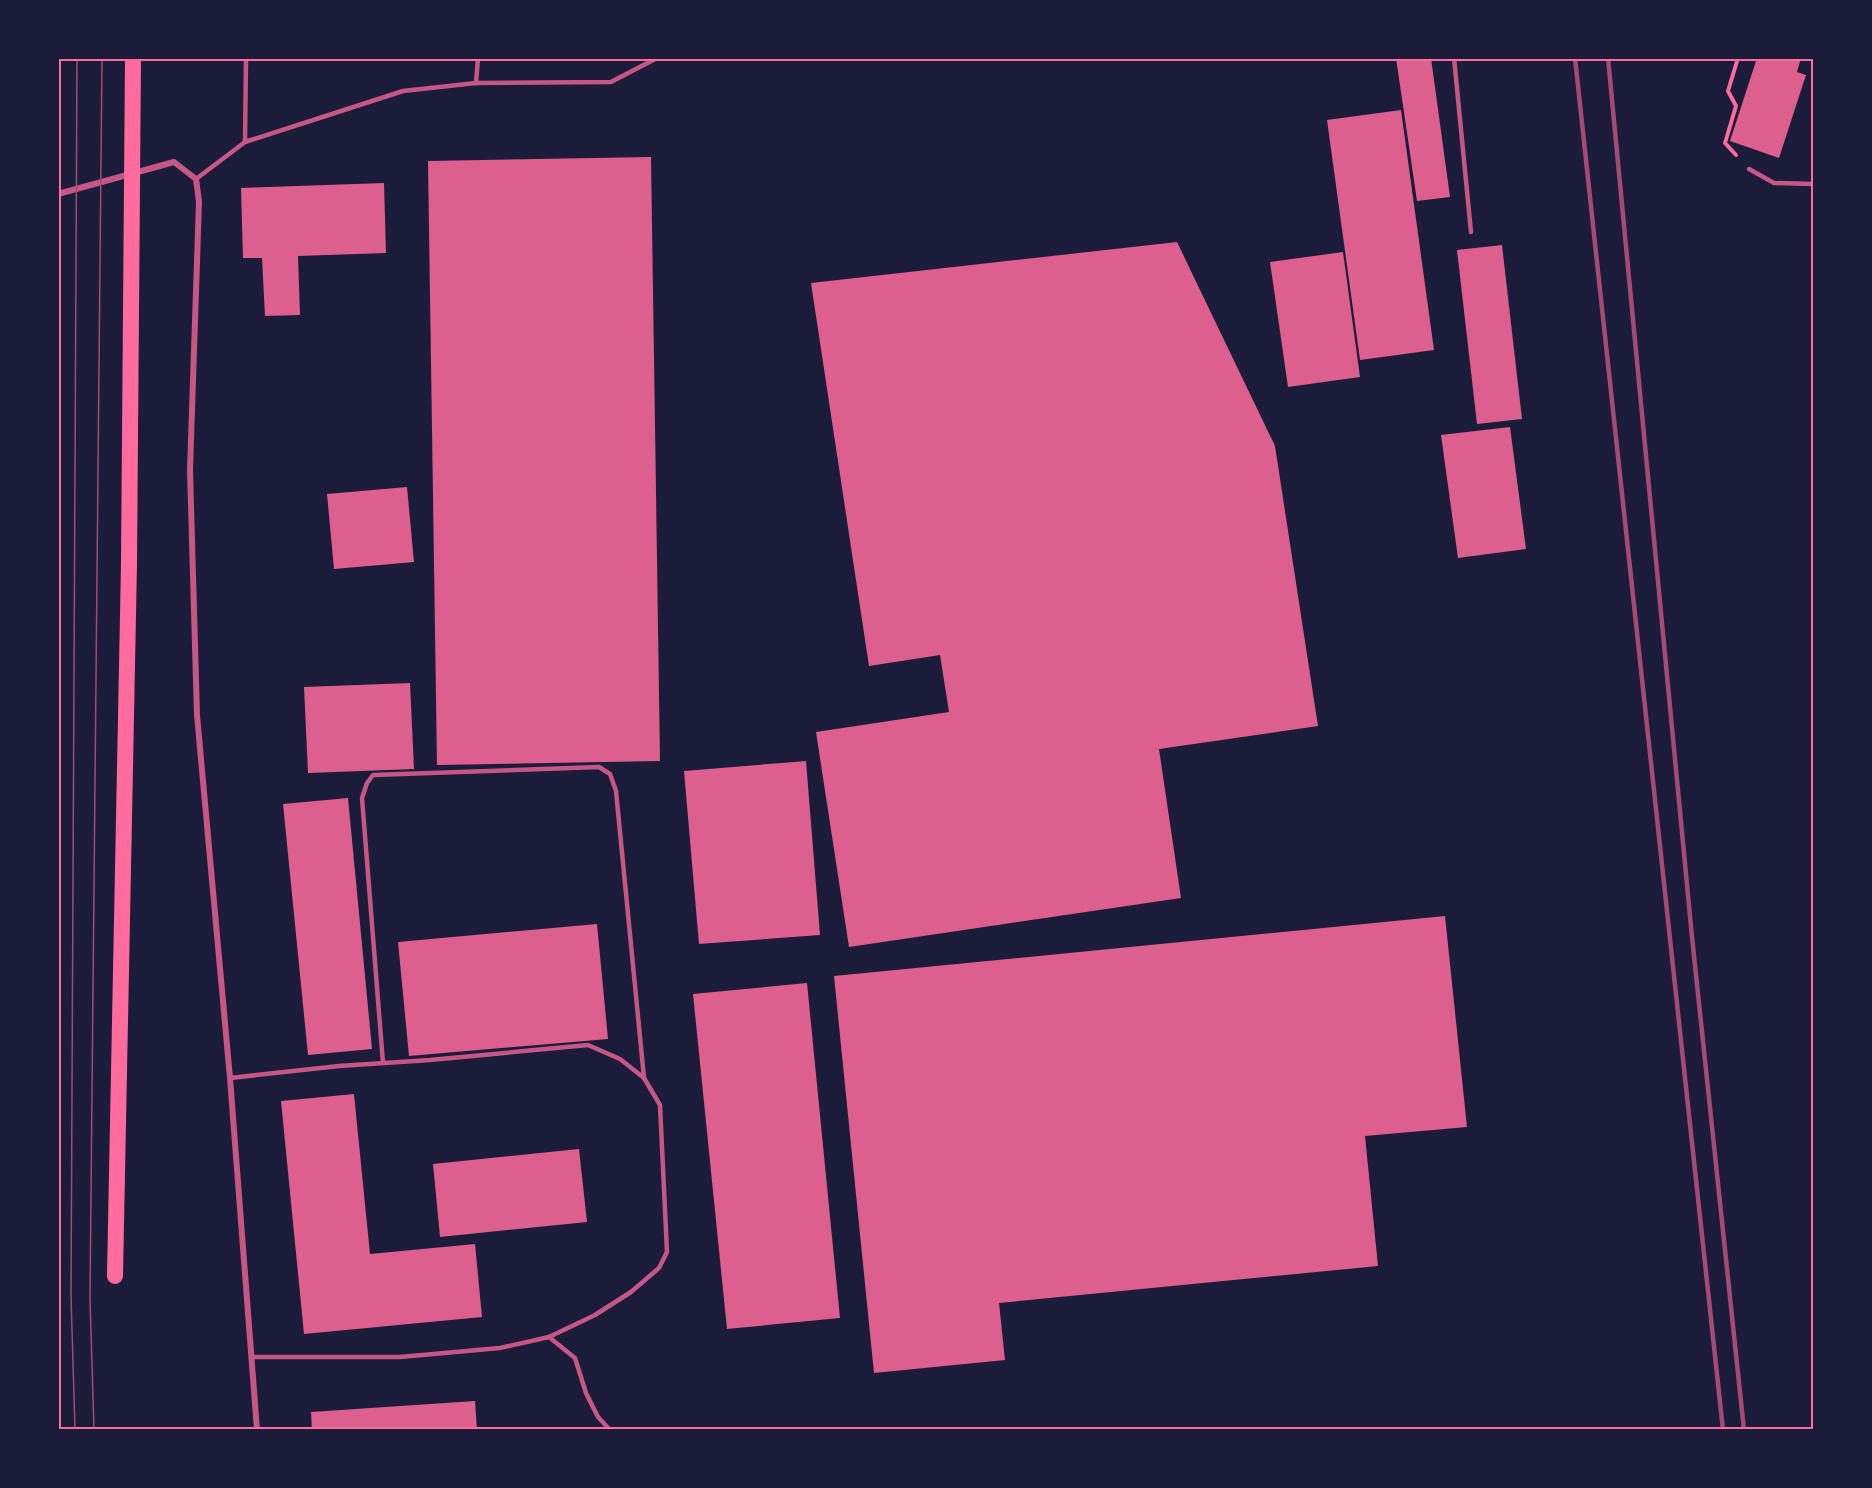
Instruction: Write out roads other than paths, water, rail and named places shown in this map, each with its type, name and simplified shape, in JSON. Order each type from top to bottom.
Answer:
[{"type":"highway","points":[[115,1276],[129,564],[134,58]]},
{"type":"street","points":[[58,194],[174,162],[196,178],[199,202],[190,470],[197,715],[230,1078],[257,1430]]},
{"type":"lane","points":[[245,142],[246,58]]},
{"type":"lane","points":[[476,83],[478,58]]},
{"type":"lane","points":[[196,178],[245,142],[403,91],[476,83],[611,82],[657,58]]},
{"type":"lane","points":[[1454,58],[1471,232]]},
{"type":"lane","points":[[1749,169],[1774,183],[1814,184]]},
{"type":"lane","points":[[383,1063],[362,798],[367,783],[373,775],[599,767],[610,774],[616,791],[644,1078]]},
{"type":"lane","points":[[230,1078],[339,1066],[588,1046],[620,1059],[644,1078],[660,1105],[667,1252],[659,1268],[631,1292],[596,1315],[549,1337],[500,1348],[400,1357],[252,1357]]},
{"type":"lane","points":[[549,1337],[575,1358],[586,1393],[598,1417],[610,1430]]},
{"type":"tram line","points":[[75,1430],[71,1296],[77,58]]},
{"type":"tram line","points":[[94,1430],[90,1299],[102,58]]},
{"type":"railway","points":[[1575,58],[1723,1430]]},
{"type":"railway","points":[[1608,58],[1692,937],[1744,1430]]}]
